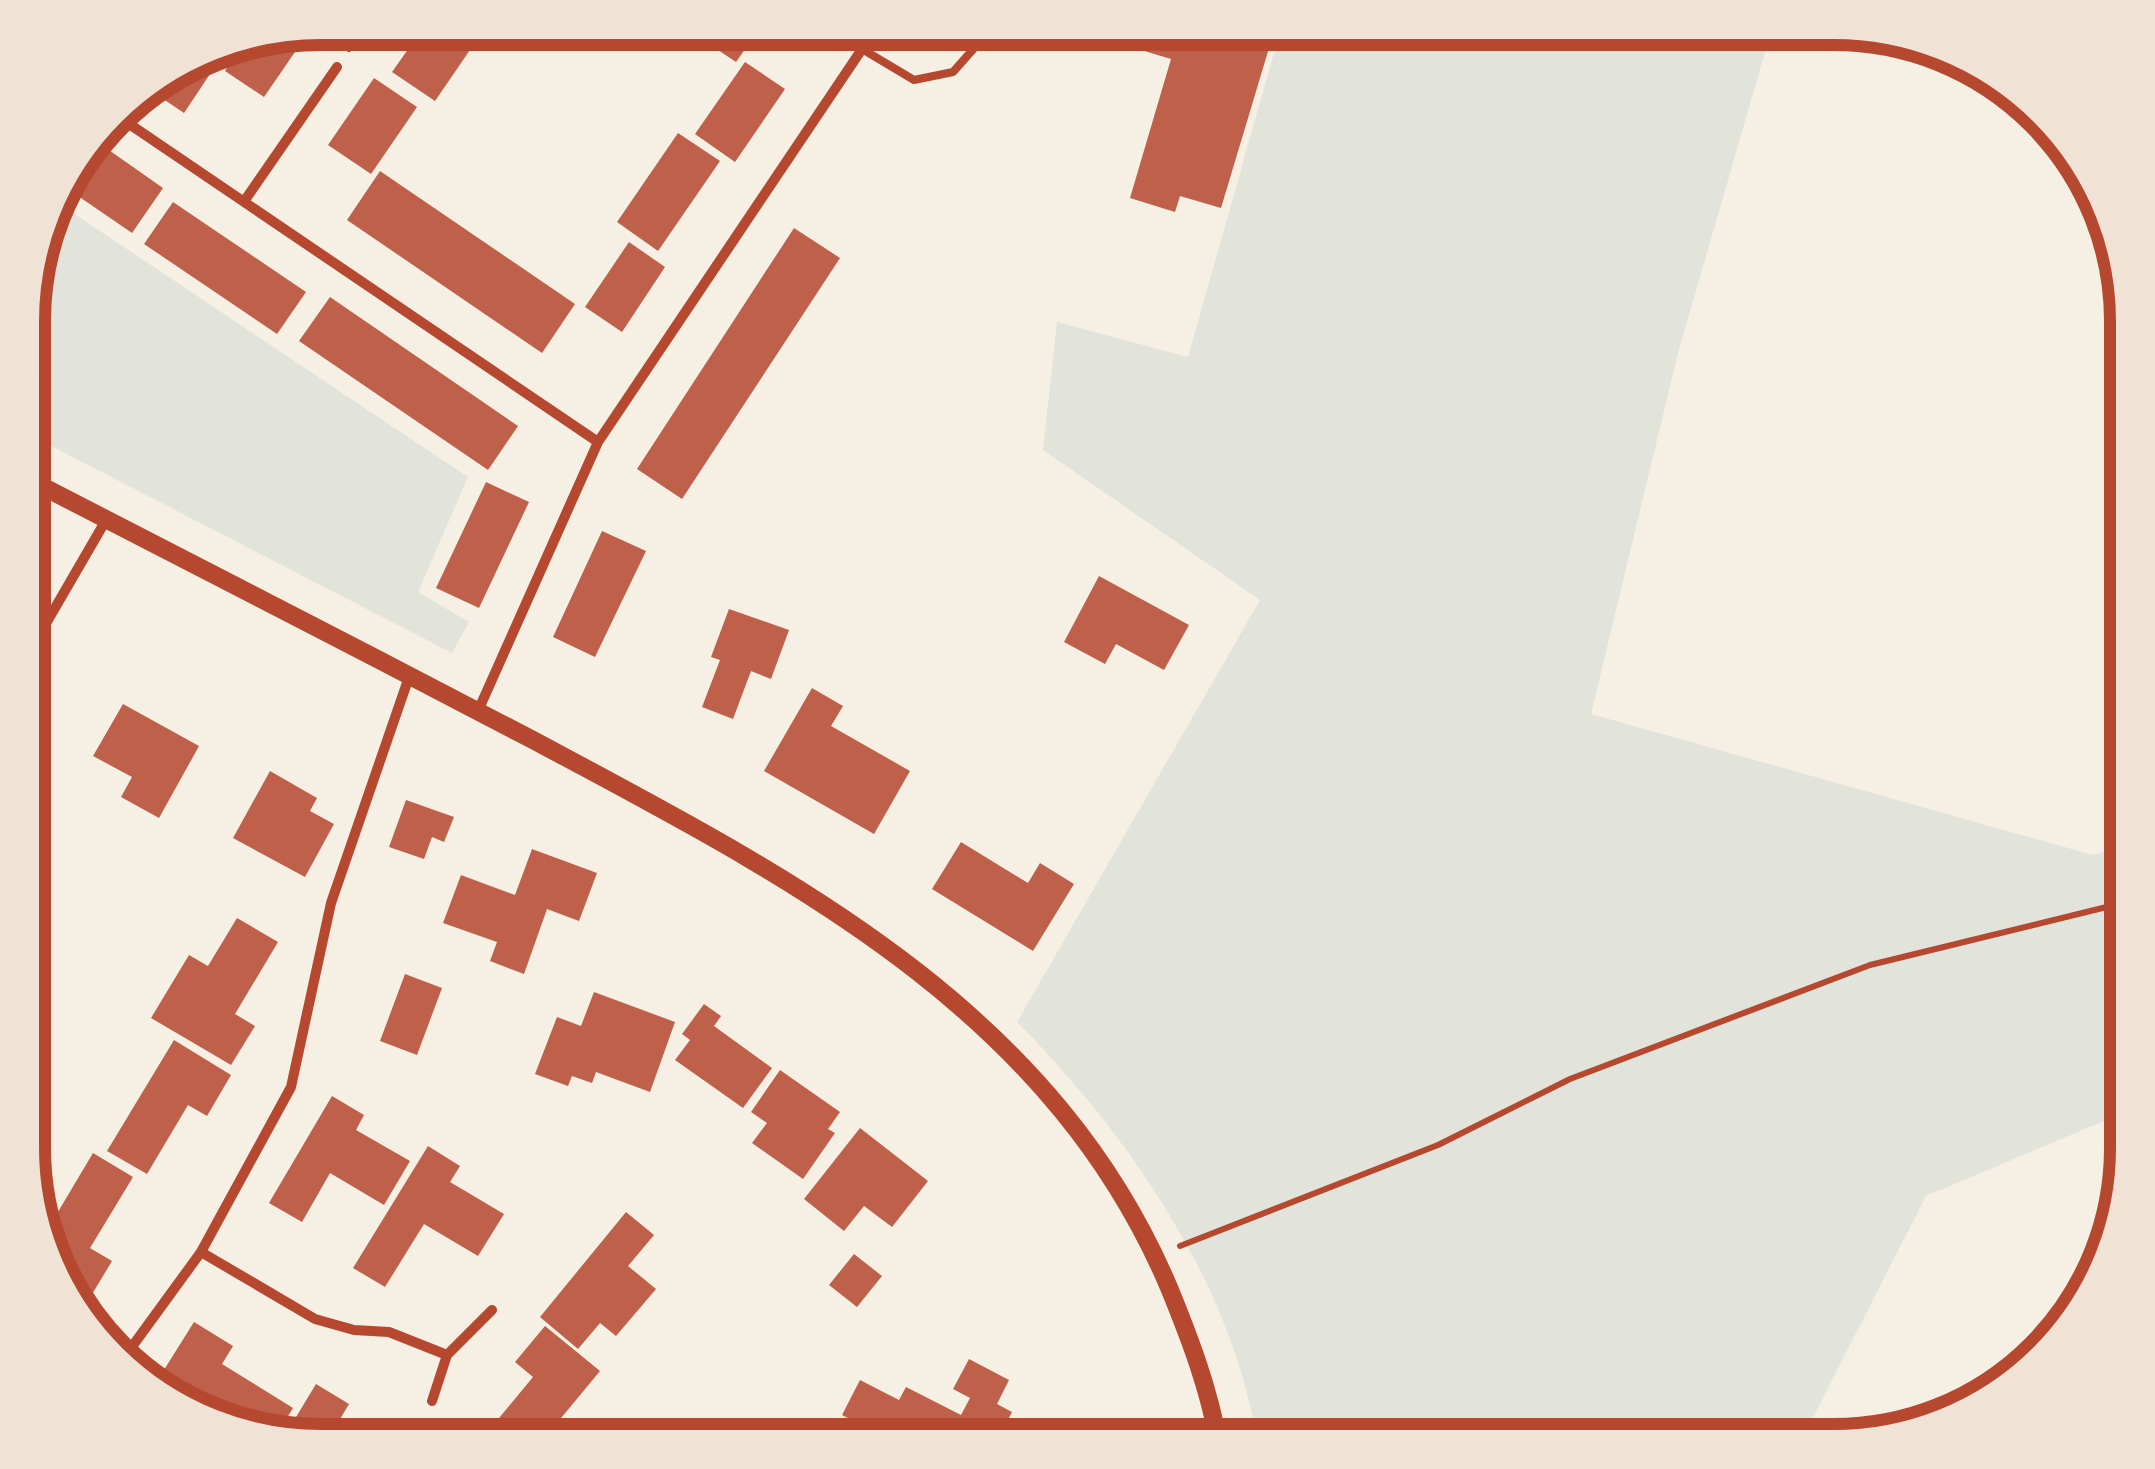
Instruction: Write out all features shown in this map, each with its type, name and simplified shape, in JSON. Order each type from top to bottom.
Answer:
[{"type":"street","points":[[478,711],[598,442],[862,49],[859,45]]},
{"type":"street","points":[[245,200],[337,66]]},
{"type":"street","points":[[129,123],[598,442]]},
{"type":"street","points":[[45,488],[734,848],[847,918],[977,1018],[1069,1117],[1118,1186],[1156,1255],[1191,1341],[1213,1424]]},
{"type":"street","points":[[45,625],[106,520]]},
{"type":"street","points":[[131,1348],[201,1252],[291,1087],[332,903],[410,677]]},
{"type":"street","points":[[201,1252],[315,1319],[354,1330],[389,1332],[447,1355]]},
{"type":"street","points":[[432,1401],[447,1355],[492,1310]]},
{"type":"lane","points":[[862,49],[914,80],[954,72],[977,45]]},
{"type":"path","points":[[1156,1255],[1438,1145],[1570,1078],[1870,965],[2109,906]]},
{"type":"shaded area","points":[[1276,46],[1767,46],[1678,353],[1591,714],[2093,855],[2109,850],[2109,1119],[1926,1196],[1810,1424],[1253,1424],[1224,1324],[1169,1214],[1097,1112],[1017,1022],[1260,600],[1043,450],[1057,322],[1188,357]]},
{"type":"shaded area","points":[[68,210],[468,477],[418,592],[469,622],[452,653],[45,443],[47,285]]},
{"type":"building","points":[[411,45],[473,45],[435,101],[392,72]]},
{"type":"building","points":[[711,45],[748,45],[736,62]]},
{"type":"building","points":[[299,46],[264,97],[225,71],[233,60],[249,54]]},
{"type":"building","points":[[1126,46],[1270,46],[1221,208],[1180,196],[1175,212],[1130,198],[1171,59]]},
{"type":"building","points":[[745,62],[785,89],[735,162],[695,134]]},
{"type":"building","points":[[209,69],[212,71],[184,113],[160,97]]},
{"type":"building","points":[[374,78],[417,107],[371,174],[328,145]]},
{"type":"building","points":[[678,133],[720,161],[658,251],[617,222]]},
{"type":"building","points":[[106,148],[163,188],[132,233],[76,195]]},
{"type":"building","points":[[380,171],[575,304],[542,353],[347,220]]},
{"type":"building","points":[[173,202],[306,292],[277,334],[144,244]]},
{"type":"building","points":[[794,228],[840,258],[682,499],[637,469]]},
{"type":"building","points":[[629,242],[665,267],[622,332],[585,307]]},
{"type":"building","points":[[330,297],[518,426],[488,470],[299,341]]},
{"type":"building","points":[[486,482],[529,502],[479,608],[436,588]]},
{"type":"building","points":[[602,531],[646,551],[595,657],[553,637]]},
{"type":"building","points":[[1099,576],[1189,625],[1164,670],[1116,644],[1105,664],[1064,642]]},
{"type":"building","points":[[729,609],[789,630],[771,679],[751,671],[733,719],[702,707],[720,660],[711,657]]},
{"type":"building","points":[[812,688],[843,706],[831,726],[910,771],[874,834],[764,771]]},
{"type":"building","points":[[123,704],[199,746],[159,818],[121,797],[132,777],[93,756]]},
{"type":"building","points":[[270,771],[317,798],[310,811],[334,824],[305,877],[233,838]]},
{"type":"building","points":[[406,800],[454,817],[444,842],[432,837],[424,859],[389,847]]},
{"type":"building","points":[[961,842],[1028,883],[1040,863],[1074,884],[1033,951],[932,889]]},
{"type":"building","points":[[532,849],[597,873],[579,921],[547,909],[524,974],[490,961],[497,942],[443,923],[461,875],[515,895]]},
{"type":"building","points":[[237,918],[278,942],[235,1014],[255,1026],[231,1065],[151,1018],[189,955],[208,966]]},
{"type":"building","points":[[405,974],[442,988],[417,1055],[380,1041]]},
{"type":"building","points":[[594,992],[675,1022],[650,1092],[596,1072],[592,1083],[572,1076],[568,1086],[535,1074],[557,1017],[581,1026]]},
{"type":"building","points":[[704,1004],[721,1016],[714,1026],[772,1068],[743,1108],[675,1060],[690,1040],[682,1034]]},
{"type":"building","points":[[174,1040],[231,1075],[207,1116],[188,1105],[147,1174],[107,1151]]},
{"type":"building","points":[[780,1070],[840,1112],[828,1129],[835,1133],[803,1179],[752,1143],[767,1123],[751,1112]]},
{"type":"building","points":[[332,1096],[364,1115],[356,1130],[410,1161],[384,1205],[330,1173],[302,1222],[269,1203]]},
{"type":"building","points":[[860,1128],[928,1181],[892,1227],[864,1206],[844,1231],[804,1199]]},
{"type":"building","points":[[428,1146],[460,1166],[450,1182],[504,1214],[478,1256],[424,1224],[385,1287],[353,1268]]},
{"type":"building","points":[[93,1153],[133,1177],[90,1248],[112,1261],[90,1298],[66,1254],[54,1218]]},
{"type":"building","points":[[626,1212],[654,1235],[628,1266],[656,1289],[616,1336],[600,1323],[578,1349],[540,1317]]},
{"type":"building","points":[[854,1254],[882,1276],[857,1307],[829,1285]]},
{"type":"building","points":[[194,1322],[233,1346],[222,1364],[293,1408],[285,1421],[267,1419],[199,1396],[162,1373]]},
{"type":"building","points":[[545,1326],[600,1371],[557,1423],[495,1423],[533,1377],[515,1362]]},
{"type":"building","points":[[969,1359],[1009,1380],[997,1404],[1012,1412],[1006,1423],[903,1423],[897,1420],[895,1423],[858,1423],[842,1415],[860,1380],[899,1400],[906,1387],[961,1415],[970,1398],[953,1389]]},
{"type":"building","points":[[316,1384],[349,1404],[338,1423],[293,1422]]}]
